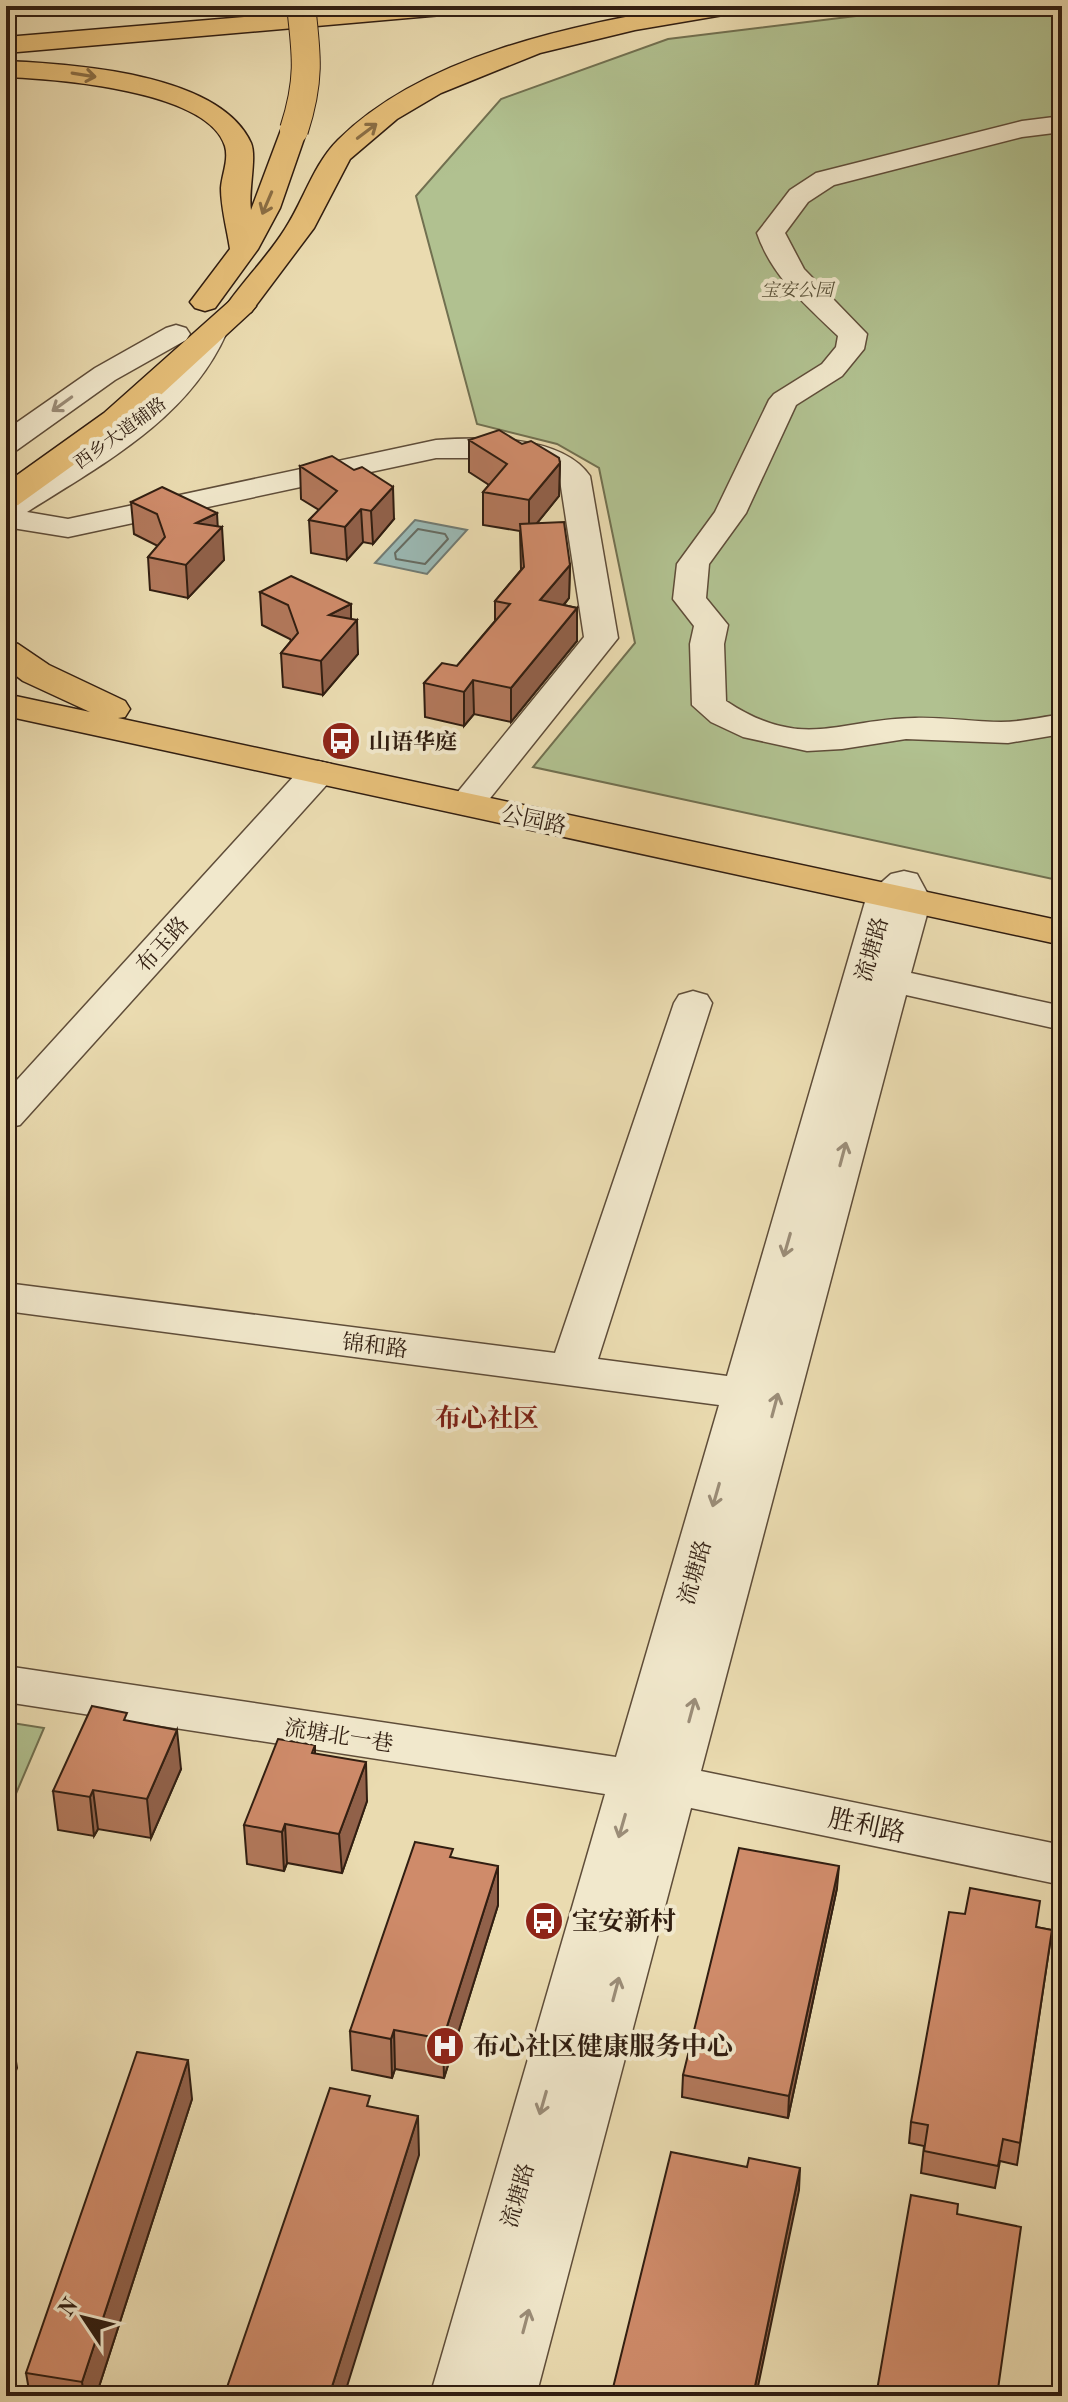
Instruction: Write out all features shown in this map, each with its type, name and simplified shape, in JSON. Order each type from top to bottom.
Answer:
[{"type":"main road","points":[[6,472],[103,417],[205,302],[244,249],[266,208],[305,97],[308,70],[301,6]]},
{"type":"main road","points":[[324,6],[330,54]]},
{"type":"main road","points":[[6,35],[337,6]]},
{"type":"main road","points":[[6,45],[465,6]]},
{"type":"main road","points":[[6,498],[103,417],[212,334],[241,306],[300,227],[333,163],[349,144],[416,98],[449,80],[531,48],[627,24],[735,6]]},
{"type":"main road","points":[[6,69],[69,72],[153,89],[182,99],[228,126],[238,144],[235,189],[244,249]]},
{"type":"main road","points":[[300,227],[325,131]]},
{"type":"main road","points":[[6,651],[36,673],[75,694],[126,714]]},
{"type":"main road","name":"公园路","points":[[6,689],[901,892],[1062,933]]},
{"type":"main road","name":"公园路","points":[[6,705],[318,772],[472,797]]},
{"type":"main road","name":"公园路","points":[[901,892],[1062,915]]},
{"type":"street","points":[[1062,124],[1022,129],[855,170],[825,179],[799,196],[771,233],[775,250],[853,334],[850,349],[832,370],[784,400],[769,427],[747,483],[730,513],[693,564],[689,599],[711,625],[707,644],[709,705],[756,731],[805,743],[894,728],[935,727],[991,733],[1062,724]]},
{"type":"street","points":[[6,444],[105,374],[176,334]]},
{"type":"street","name":"西乡大道辅路","points":[[6,515],[169,398],[206,354],[212,334]]},
{"type":"street","points":[[6,515],[68,528],[436,449],[484,446],[529,452],[558,462],[575,476],[601,638],[472,797]]},
{"type":"street","name":"布玉路","points":[[6,1116],[318,772]]},
{"type":"street","name":"流塘路","points":[[460,2396],[653,1782],[890,980],[901,892]]},
{"type":"street","name":"流塘路","points":[[506,2396],[745,1393],[901,892]]},
{"type":"street","points":[[890,980],[1062,1018]]},
{"type":"street","points":[[572,1370],[693,1003]]},
{"type":"street","name":"锦和路","points":[[6,1297],[745,1393]]},
{"type":"street","name":"流塘北一巷","points":[[6,1684],[653,1782]]},
{"type":"street","name":"胜利路","points":[[653,1782],[1062,1865]]},
{"type":"green space","name":"宝安公园","points":[[965,6],[1062,6],[1062,881],[533,767],[635,643],[599,468],[557,444],[477,424],[416,196],[501,99],[668,39],[897,11]]},
{"type":"green space","points":[[6,1722],[44,1728],[6,1817]]},
{"type":"water","points":[[415,520],[467,530],[427,574],[375,563]]},
{"type":"building","points":[[499,430],[522,444],[531,441],[559,458],[560,463],[529,500],[483,492],[507,464],[469,440]]},
{"type":"building","points":[[332,456],[354,470],[362,467],[393,487],[371,511],[361,509],[345,527],[309,520],[337,491],[300,466]]},
{"type":"building","points":[[162,487],[217,513],[196,523],[222,527],[186,565],[148,557],[165,537],[157,514],[131,502]]},
{"type":"building","points":[[564,522],[570,565],[540,600],[577,608],[511,688],[473,680],[464,692],[424,683],[442,663],[457,666],[510,604],[495,601],[524,567],[520,524]]},
{"type":"building","points":[[291,576],[351,604],[329,615],[357,620],[321,661],[281,653],[298,633],[288,605],[260,592]]},
{"type":"building","points":[[92,1706],[127,1713],[124,1720],[177,1730],[147,1799],[93,1790],[90,1797],[53,1791]]},
{"type":"building","points":[[278,1739],[315,1745],[312,1753],[366,1762],[339,1834],[285,1824],[282,1832],[244,1825]]},
{"type":"building","points":[[415,1842],[453,1849],[450,1857],[498,1866],[443,2039],[394,2030],[391,2039],[350,2031]]},
{"type":"building","points":[[739,1848],[839,1866],[789,2096],[683,2075]]},
{"type":"building","points":[[970,1888],[1040,1901],[1036,1927],[1052,1930],[1020,2143],[1003,2139],[998,2166],[924,2151],[928,2125],[911,2122],[949,1912],[965,1914]]},
{"type":"building","points":[[137,2052],[188,2060],[82,2382],[26,2373]]},
{"type":"building","points":[[330,2088],[370,2096],[367,2106],[418,2116],[329,2396],[224,2396]]},
{"type":"building","points":[[671,2152],[747,2167],[749,2158],[800,2168],[753,2396],[611,2396]]},
{"type":"building","points":[[911,2195],[958,2204],[957,2214],[1021,2227],[997,2396],[876,2396]]},
{"type":"place","name":"山语华庭","points":[[341,741]]},
{"type":"place","name":"宝安新村","points":[[544,1921]]},
{"type":"place","name":"布心社区健康服务中心","points":[[445,2046]]},
{"type":"district","name":"布心社区","points":[[487,1418]]}]
